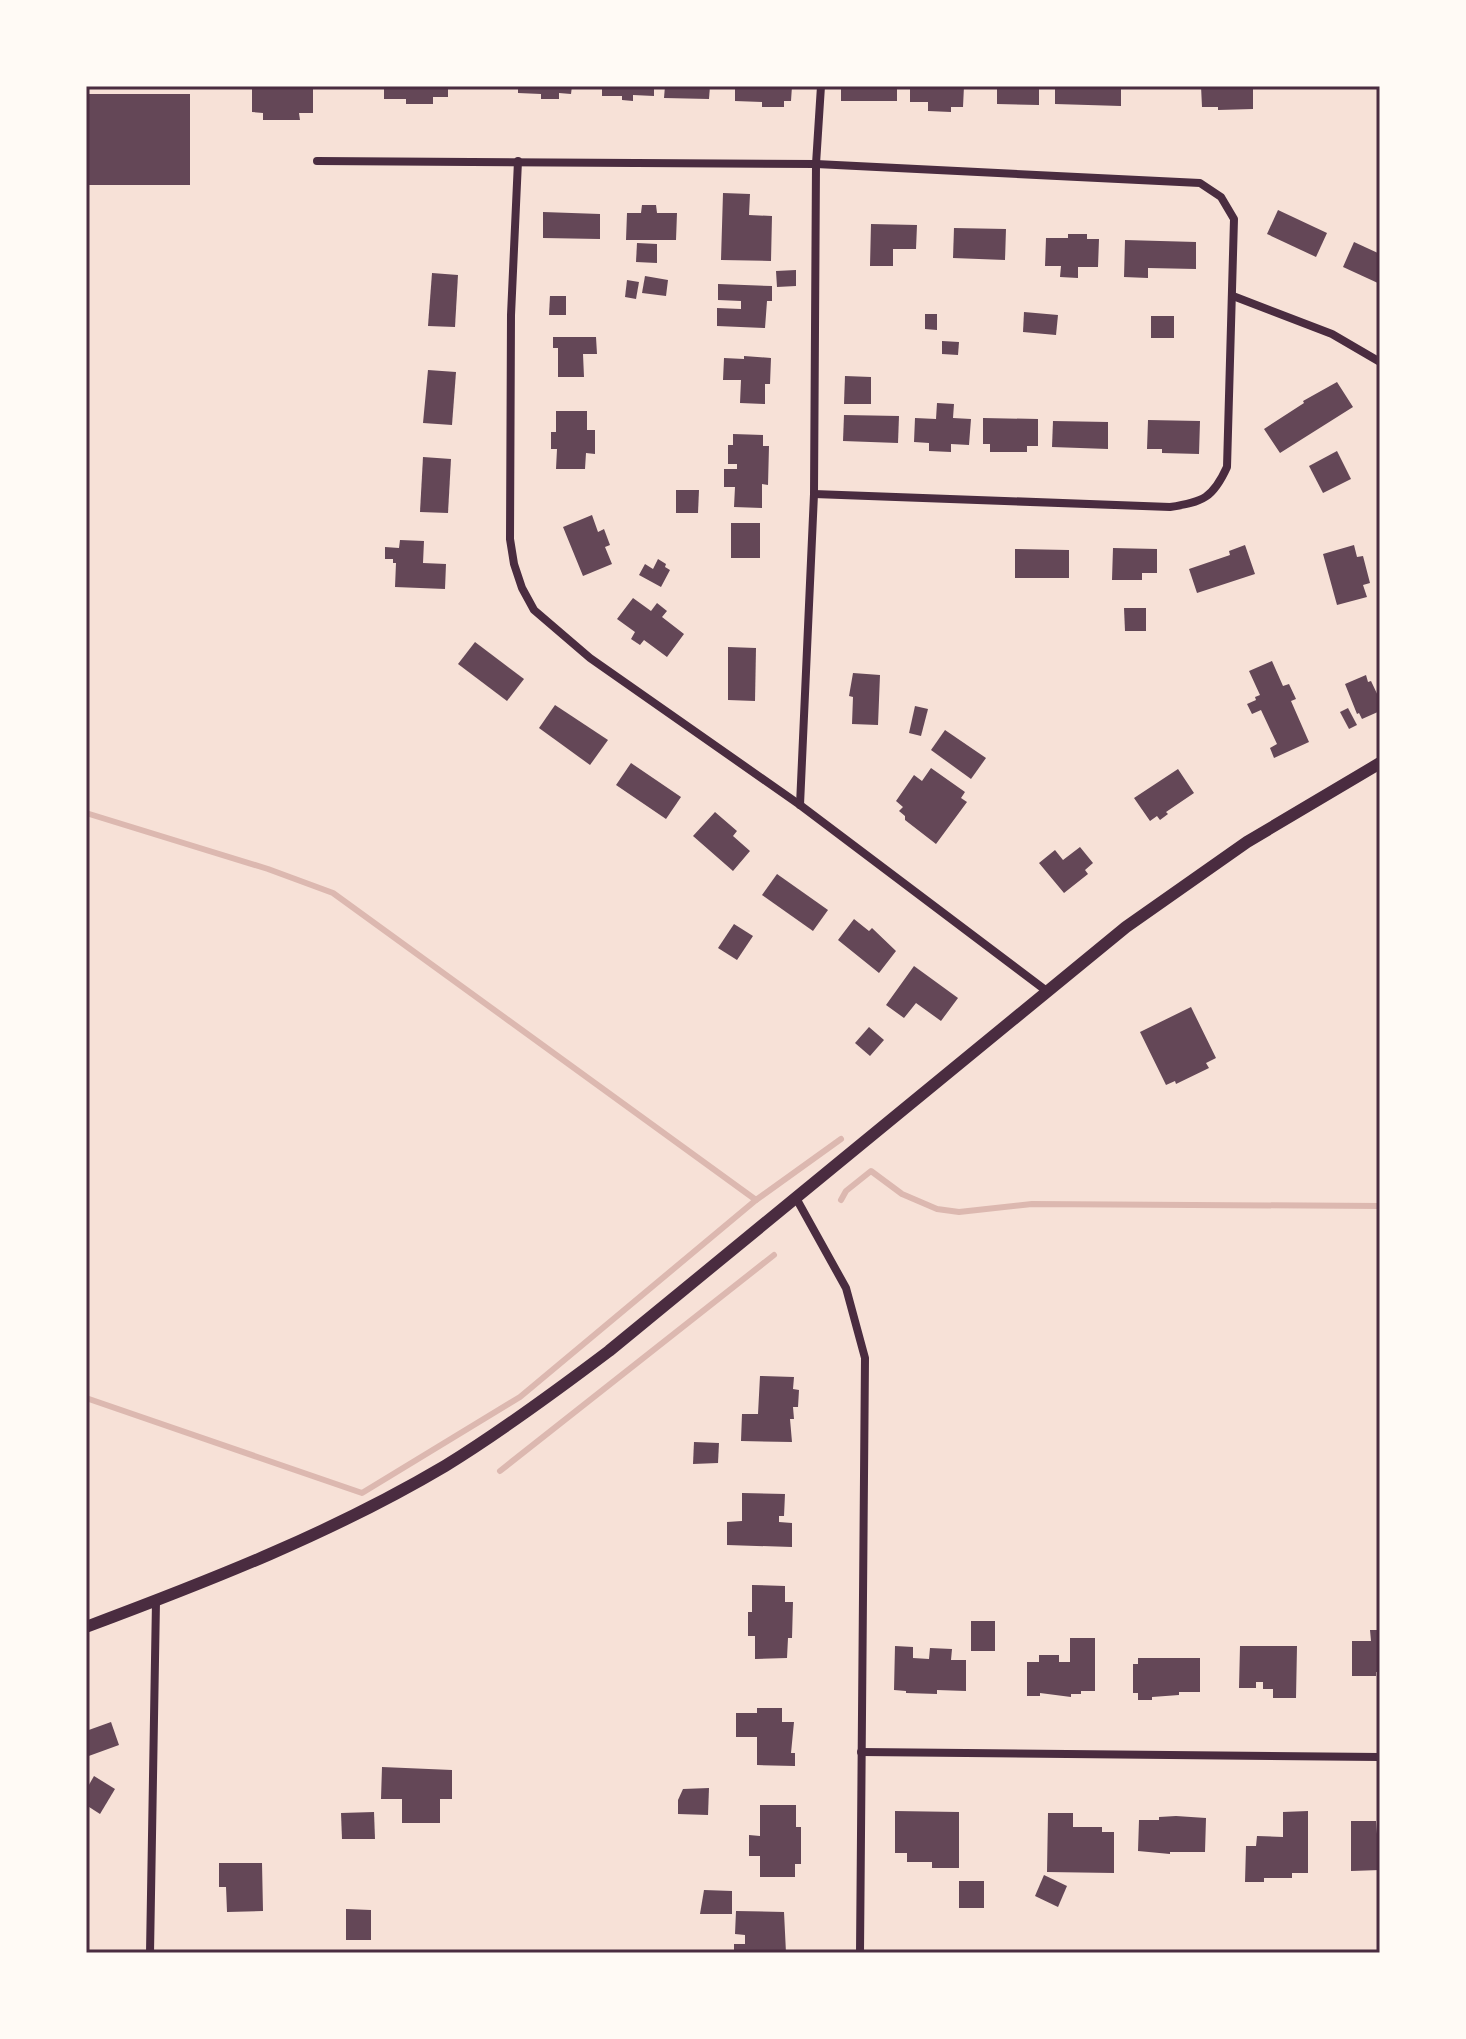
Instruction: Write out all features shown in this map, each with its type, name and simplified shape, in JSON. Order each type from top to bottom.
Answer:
[{"type":"street","points":[[800,805],[814,494],[816,164],[821,86]]},
{"type":"street","points":[[317,161],[816,164],[1200,183],[1221,197],[1234,219],[1233,296],[1227,467],[1217,489],[1196,503],[1170,507],[814,494]]},
{"type":"street","points":[[518,161],[511,315],[510,539],[522,588],[534,610],[590,658],[800,805],[1048,992]]},
{"type":"street","points":[[1233,296],[1332,334],[1380,362]]},
{"type":"street","points":[[86,1627],[270,1556],[359,1513],[445,1466],[529,1411],[609,1351],[1126,927],[1247,842],[1380,763]]},
{"type":"street","points":[[796,1198],[846,1288],[865,1358],[860,1953]]},
{"type":"street","points":[[150,1953],[156,1601]]},
{"type":"street","points":[[861,1752],[1380,1757]]},
{"type":"building","points":[[384,86],[448,86],[448,97],[433,97],[433,104],[406,104],[406,99],[384,99]]},
{"type":"building","points":[[518,86],[572,86],[571,94],[559,93],[559,99],[541,99],[541,94],[518,93]]},
{"type":"building","points":[[602,86],[654,86],[654,96],[633,95],[633,101],[622,100],[622,96],[602,96]]},
{"type":"building","points":[[665,86],[710,86],[709,99],[664,98]]},
{"type":"building","points":[[735,86],[792,86],[791,101],[784,101],[784,107],[762,107],[762,102],[735,101]]},
{"type":"building","points":[[841,86],[897,86],[897,101],[841,101]]},
{"type":"building","points":[[910,86],[964,86],[963,107],[951,107],[951,112],[928,111],[928,102],[910,102]]},
{"type":"building","points":[[997,86],[1039,86],[1039,105],[997,104]]},
{"type":"building","points":[[1055,86],[1121,86],[1121,106],[1055,104]]},
{"type":"building","points":[[1201,86],[1253,86],[1253,109],[1202,107]]},
{"type":"building","points":[[252,87],[313,88],[313,113],[299,113],[300,120],[263,120],[263,113],[252,112]]},
{"type":"building","points":[[86,94],[190,94],[190,185],[86,185]]},
{"type":"building","points":[[723,193],[750,194],[749,215],[772,216],[771,261],[721,260]]},
{"type":"building","points":[[642,205],[656,205],[657,213],[677,213],[676,240],[626,240],[627,213],[641,213]]},
{"type":"building","points":[[1278,210],[1327,233],[1316,257],[1267,234]]},
{"type":"building","points":[[543,212],[600,214],[600,239],[543,238]]},
{"type":"building","points":[[871,224],[917,225],[916,249],[893,249],[893,266],[870,266]]},
{"type":"building","points":[[954,228],[1006,229],[1005,260],[953,258]]},
{"type":"building","points":[[1068,234],[1087,234],[1087,239],[1099,239],[1098,267],[1078,267],[1078,278],[1060,277],[1061,266],[1045,266],[1046,238],[1068,238]]},
{"type":"building","points":[[1125,240],[1196,242],[1196,269],[1148,268],[1148,278],[1124,277]]},
{"type":"building","points":[[1354,242],[1380,254],[1380,284],[1343,267]]},
{"type":"building","points":[[637,243],[657,244],[657,263],[636,262]]},
{"type":"building","points":[[796,270],[796,286],[777,287],[776,271]]},
{"type":"building","points":[[432,273],[458,275],[455,327],[428,326]]},
{"type":"building","points":[[645,276],[668,280],[666,296],[642,293]]},
{"type":"building","points":[[627,280],[639,282],[636,299],[625,297]]},
{"type":"building","points":[[718,284],[772,286],[772,301],[767,301],[765,328],[717,326],[717,308],[741,309],[741,301],[718,300]]},
{"type":"building","points":[[550,296],[566,296],[566,315],[549,315]]},
{"type":"building","points":[[1024,312],[1058,315],[1056,335],[1023,332]]},
{"type":"building","points":[[925,314],[937,314],[937,330],[925,329]]},
{"type":"building","points":[[1151,316],[1174,316],[1174,338],[1151,338]]},
{"type":"building","points":[[553,337],[596,337],[597,354],[583,354],[584,377],[558,377],[558,348],[553,348]]},
{"type":"building","points":[[942,341],[959,342],[958,355],[942,354]]},
{"type":"building","points":[[744,356],[771,358],[770,384],[765,384],[765,404],[740,403],[741,380],[723,380],[724,358],[744,359]]},
{"type":"building","points":[[428,370],[456,372],[452,425],[423,423]]},
{"type":"building","points":[[845,376],[871,377],[871,404],[844,404]]},
{"type":"building","points":[[1337,382],[1353,407],[1280,453],[1264,429],[1303,401]]},
{"type":"building","points":[[937,403],[954,404],[953,418],[971,419],[969,445],[951,444],[951,452],[929,451],[929,443],[914,442],[915,418],[936,419]]},
{"type":"building","points":[[556,411],[587,411],[587,430],[595,430],[595,454],[586,453],[585,469],[556,469],[557,449],[551,449],[551,432],[556,432]]},
{"type":"building","points":[[844,415],[899,416],[898,443],[843,441]]},
{"type":"building","points":[[983,418],[1038,419],[1038,446],[1027,446],[1027,452],[990,452],[990,444],[983,444]]},
{"type":"building","points":[[1148,420],[1200,421],[1199,454],[1162,453],[1162,449],[1147,449]]},
{"type":"building","points":[[1053,421],[1108,422],[1108,449],[1052,447]]},
{"type":"building","points":[[733,434],[763,435],[763,446],[769,446],[768,485],[762,484],[762,508],[734,507],[735,487],[724,487],[724,469],[737,469],[737,464],[728,464],[728,445],[733,445]]},
{"type":"building","points":[[1337,451],[1351,479],[1323,493],[1309,466]]},
{"type":"building","points":[[423,457],[451,459],[448,513],[420,512]]},
{"type":"building","points":[[676,490],[699,490],[698,513],[676,513]]},
{"type":"building","points":[[592,515],[598,532],[604,529],[610,545],[605,547],[612,564],[583,576],[563,527]]},
{"type":"building","points":[[731,523],[760,523],[760,558],[731,558]]},
{"type":"building","points":[[400,540],[424,541],[423,563],[446,564],[445,589],[395,587],[396,563],[393,559],[385,559],[385,547],[399,548]]},
{"type":"building","points":[[1245,545],[1255,574],[1197,593],[1189,569],[1230,555],[1229,551]]},
{"type":"building","points":[[1354,545],[1357,557],[1363,556],[1370,583],[1363,585],[1367,597],[1337,605],[1323,554]]},
{"type":"building","points":[[1113,548],[1157,549],[1157,573],[1142,573],[1142,580],[1112,580]]},
{"type":"building","points":[[1015,549],[1069,550],[1069,578],[1015,578]]},
{"type":"building","points":[[658,559],[670,570],[661,587],[639,575],[645,564],[653,569]]},
{"type":"building","points":[[633,598],[651,611],[657,603],[667,611],[662,617],[684,634],[667,657],[644,640],[640,645],[631,639],[635,632],[617,619]]},
{"type":"building","points":[[1124,608],[1146,608],[1146,631],[1125,631]]},
{"type":"building","points":[[475,642],[524,679],[507,701],[458,664]]},
{"type":"building","points":[[728,647],[756,648],[755,701],[728,700]]},
{"type":"building","points":[[1272,661],[1283,686],[1289,684],[1296,699],[1291,701],[1309,742],[1274,758],[1270,748],[1277,744],[1261,710],[1252,714],[1247,704],[1260,695],[1249,671]]},
{"type":"building","points":[[853,673],[880,675],[878,725],[852,724],[853,697],[849,696]]},
{"type":"building","points":[[1366,675],[1380,700],[1380,711],[1362,719],[1345,684]]},
{"type":"building","points":[[555,705],[608,740],[590,765],[539,728]]},
{"type":"building","points":[[915,706],[928,709],[921,736],[909,733]]},
{"type":"building","points":[[1348,708],[1357,725],[1349,729],[1340,712]]},
{"type":"building","points":[[945,730],[986,758],[971,779],[931,750]]},
{"type":"building","points":[[631,763],[681,797],[666,819],[616,785]]},
{"type":"building","points":[[931,768],[965,792],[961,798],[967,802],[936,844],[905,820],[899,811],[903,807],[896,801],[914,775],[922,781]]},
{"type":"building","points":[[1178,769],[1194,793],[1166,812],[1168,814],[1160,820],[1157,816],[1150,821],[1134,798]]},
{"type":"building","points":[[715,812],[737,831],[733,836],[750,851],[733,871],[693,836]]},
{"type":"building","points":[[1080,847],[1093,863],[1085,870],[1088,874],[1064,893],[1039,863],[1055,850],[1063,860]]},
{"type":"building","points":[[777,874],[828,910],[813,931],[762,895]]},
{"type":"building","points":[[854,919],[869,931],[872,928],[896,951],[879,973],[838,940]]},
{"type":"building","points":[[734,924],[753,936],[737,960],[718,948]]},
{"type":"building","points":[[914,966],[958,998],[941,1021],[916,1003],[904,1018],[886,1005]]},
{"type":"building","points":[[1191,1007],[1216,1058],[1206,1063],[1209,1068],[1176,1084],[1175,1081],[1166,1085],[1140,1032]]},
{"type":"building","points":[[869,1027],[884,1040],[870,1056],[855,1043]]},
{"type":"building","points":[[760,1376],[794,1377],[793,1389],[799,1390],[798,1407],[793,1407],[794,1419],[790,1419],[792,1442],[741,1441],[742,1414],[758,1414]]},
{"type":"building","points":[[694,1442],[719,1443],[718,1463],[693,1464]]},
{"type":"building","points":[[742,1493],[785,1494],[784,1516],[779,1516],[779,1522],[792,1523],[792,1547],[727,1545],[727,1522],[742,1521]]},
{"type":"building","points":[[752,1585],[785,1586],[785,1602],[793,1602],[792,1638],[788,1638],[787,1658],[755,1659],[755,1636],[748,1636]]},
{"type":"building","points":[[971,1621],[995,1621],[995,1651],[971,1651]]},
{"type":"building","points":[[1370,1630],[1380,1630],[1380,1672],[1376,1672],[1376,1676],[1352,1676],[1352,1641],[1371,1641]]},
{"type":"building","points":[[1070,1638],[1095,1638],[1095,1691],[1081,1691],[1081,1694],[1071,1694],[1071,1697],[1040,1693],[1040,1696],[1027,1696],[1027,1662],[1039,1662],[1039,1655],[1059,1655],[1059,1662],[1070,1662]]},
{"type":"building","points":[[895,1646],[913,1647],[913,1658],[929,1659],[930,1648],[952,1649],[951,1660],[966,1660],[966,1691],[937,1690],[937,1694],[894,1690]]},
{"type":"building","points":[[1240,1646],[1297,1646],[1296,1698],[1273,1698],[1273,1689],[1263,1689],[1263,1682],[1256,1682],[1256,1688],[1239,1688]]},
{"type":"building","points":[[1138,1658],[1200,1658],[1200,1692],[1179,1692],[1179,1695],[1138,1700],[1138,1693],[1133,1693],[1133,1664],[1138,1664]]},
{"type":"building","points":[[757,1708],[782,1708],[782,1722],[794,1722],[791,1753],[795,1753],[795,1766],[757,1765],[757,1737],[736,1737],[736,1713],[757,1713]]},
{"type":"building","points":[[111,1722],[119,1745],[86,1757],[86,1731]]},
{"type":"building","points":[[382,1767],[452,1770],[452,1799],[440,1799],[440,1823],[402,1823],[402,1799],[381,1799]]},
{"type":"building","points":[[94,1776],[115,1789],[100,1814],[86,1805],[86,1790]]},
{"type":"building","points":[[709,1788],[708,1815],[678,1814],[678,1800],[683,1789]]},
{"type":"building","points":[[760,1805],[796,1805],[796,1827],[801,1827],[801,1864],[795,1864],[795,1877],[760,1877],[760,1856],[749,1856],[749,1835],[760,1836]]},
{"type":"building","points":[[895,1811],[959,1812],[959,1868],[932,1868],[932,1862],[907,1862],[907,1853],[895,1853]]},
{"type":"building","points":[[1308,1811],[1308,1873],[1292,1873],[1292,1878],[1264,1878],[1264,1882],[1245,1882],[1246,1846],[1256,1846],[1257,1836],[1283,1837],[1283,1812]]},
{"type":"building","points":[[374,1812],[375,1839],[342,1839],[341,1813]]},
{"type":"building","points":[[1048,1813],[1073,1813],[1073,1827],[1102,1827],[1102,1832],[1114,1832],[1114,1873],[1047,1872]]},
{"type":"building","points":[[1176,1816],[1206,1818],[1205,1852],[1170,1854],[1138,1851],[1139,1820]]},
{"type":"building","points":[[1351,1821],[1376,1821],[1377,1834],[1380,1834],[1380,1870],[1351,1871]]},
{"type":"building","points":[[219,1863],[262,1863],[263,1911],[227,1912],[226,1887],[219,1887]]},
{"type":"building","points":[[1044,1875],[1067,1886],[1058,1907],[1035,1896]]},
{"type":"building","points":[[959,1881],[984,1881],[984,1908],[959,1908]]},
{"type":"building","points":[[704,1890],[732,1891],[732,1914],[700,1914]]},
{"type":"building","points":[[346,1909],[371,1910],[371,1940],[346,1940]]},
{"type":"building","points":[[736,1911],[784,1912],[786,1953],[734,1953],[734,1944],[745,1944],[745,1935],[735,1934]]},
{"type":"waterway","points":[[86,813],[268,869],[333,893],[756,1200],[841,1139]]},
{"type":"waterway","points":[[841,1200],[846,1191],[871,1171],[902,1194],[937,1209],[959,1212],[1032,1204],[1380,1206]]},
{"type":"waterway","points":[[86,1398],[362,1493],[520,1397],[756,1200]]},
{"type":"waterway","points":[[500,1471],[774,1255]]}]
